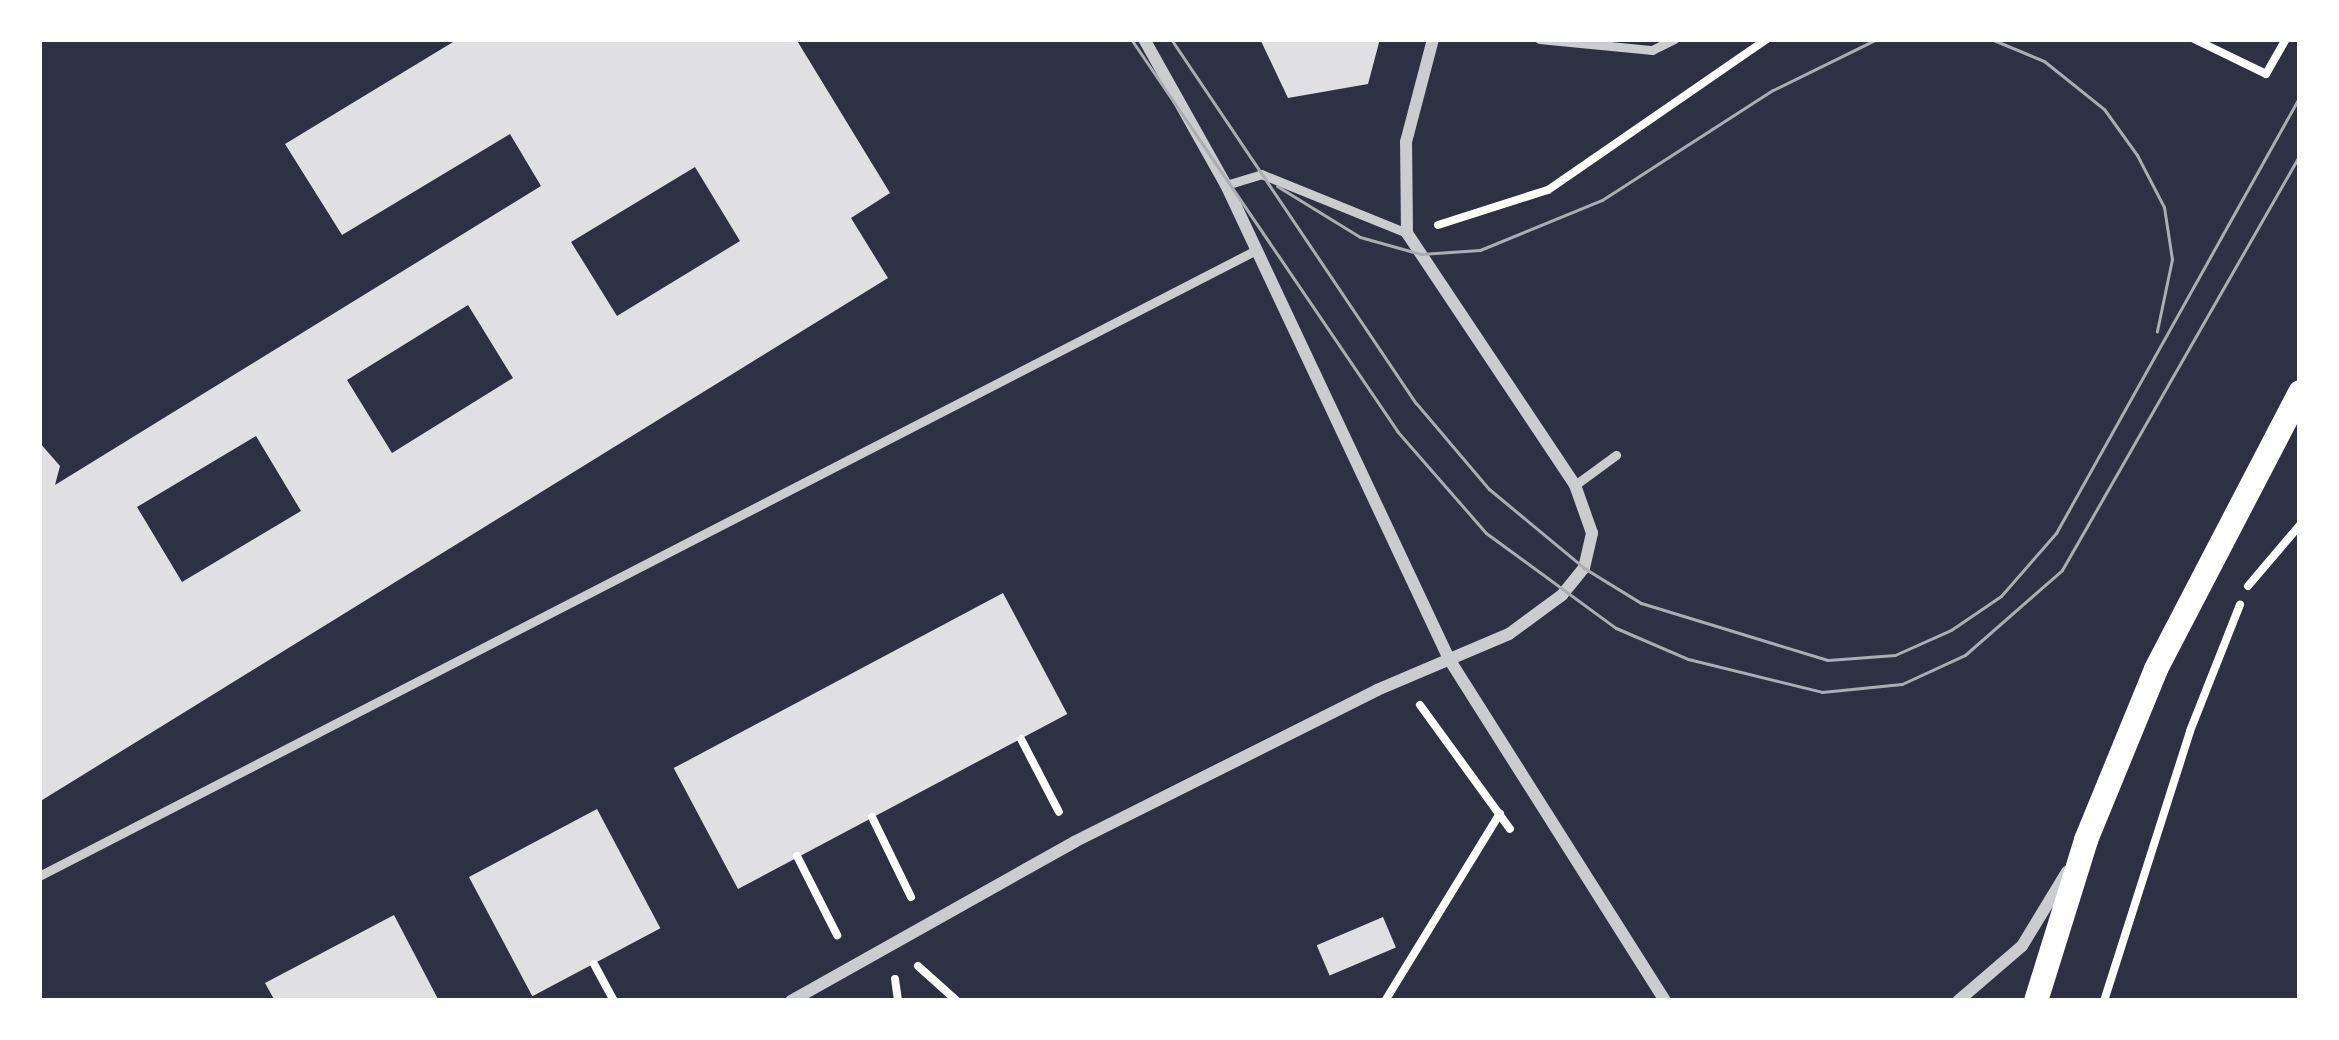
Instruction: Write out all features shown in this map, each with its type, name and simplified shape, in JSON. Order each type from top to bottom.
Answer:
[{"type":"main road","points":[[2036,1001],[2086,840],[2156,669],[2300,392]]},
{"type":"street","points":[[1144,39],[1226,185],[1449,659],[1665,1001]]},
{"type":"street","points":[[791,1001],[923,922],[1074,842],[1401,680],[1509,634],[1562,595],[1584,568],[1592,533],[1575,485],[1407,233],[1406,142],[1433,39]]},
{"type":"street","points":[[1958,1001],[2021,946],[2086,840]]},
{"type":"lane","points":[[1539,39],[1652,50],[1675,39]]},
{"type":"lane","points":[[1226,185],[1261,174],[1407,233]]},
{"type":"lane","points":[[39,876],[1254,251]]},
{"type":"lane","points":[[1575,485],[1616,455]]},
{"type":"path","points":[[1407,233],[1548,190],[1767,39]]},
{"type":"path","points":[[2194,39],[2266,74],[2286,39]]},
{"type":"path","points":[[2104,1001],[2190,731],[2247,587],[2300,525]]},
{"type":"path","points":[[1401,680],[1512,832]]},
{"type":"path","points":[[1022,739],[1074,842]]},
{"type":"path","points":[[1384,1001],[1523,776]]},
{"type":"path","points":[[872,817],[923,922]]},
{"type":"path","points":[[797,856],[851,963]]},
{"type":"path","points":[[593,964],[614,1001]]},
{"type":"building","points":[[458,39],[796,39],[890,193],[851,218],[888,278],[39,802],[39,442],[60,466],[55,485],[541,186],[510,134],[342,235],[285,144]],"holes":[[[695,167],[740,241],[617,316],[571,242]],[[468,305],[513,378],[392,453],[347,380]],[[256,436],[301,511],[182,582],[137,507]]]},
{"type":"building","points":[[1260,39],[1380,39],[1368,84],[1288,98]]},
{"type":"building","points":[[1003,593],[1067,714],[738,889],[674,768]]},
{"type":"building","points":[[597,809],[660,928],[532,996],[469,877]]},
{"type":"building","points":[[394,915],[439,1001],[275,1001],[265,983]]},
{"type":"building","points":[[1383,917],[1396,947],[1330,976],[1317,945]]},
{"type":"tram line","points":[[1131,39],[1397,431],[1486,533],[1616,628],[1688,659],[1822,692],[1902,684],[1965,655],[2062,570],[2300,154]]},
{"type":"tram line","points":[[1171,39],[1416,403],[1489,489],[1584,568],[1641,603],[1828,660],[1895,655],[1951,630],[2001,596],[2056,533],[2300,96]]},
{"type":"tram line","points":[[1277,186],[1360,237],[1421,254],[1480,250],[1602,200],[1773,90],[1877,39]]},
{"type":"tram line","points":[[1991,39],[2044,61],[2104,109],[2137,155],[2164,207],[2172,259],[2157,331]]}]
